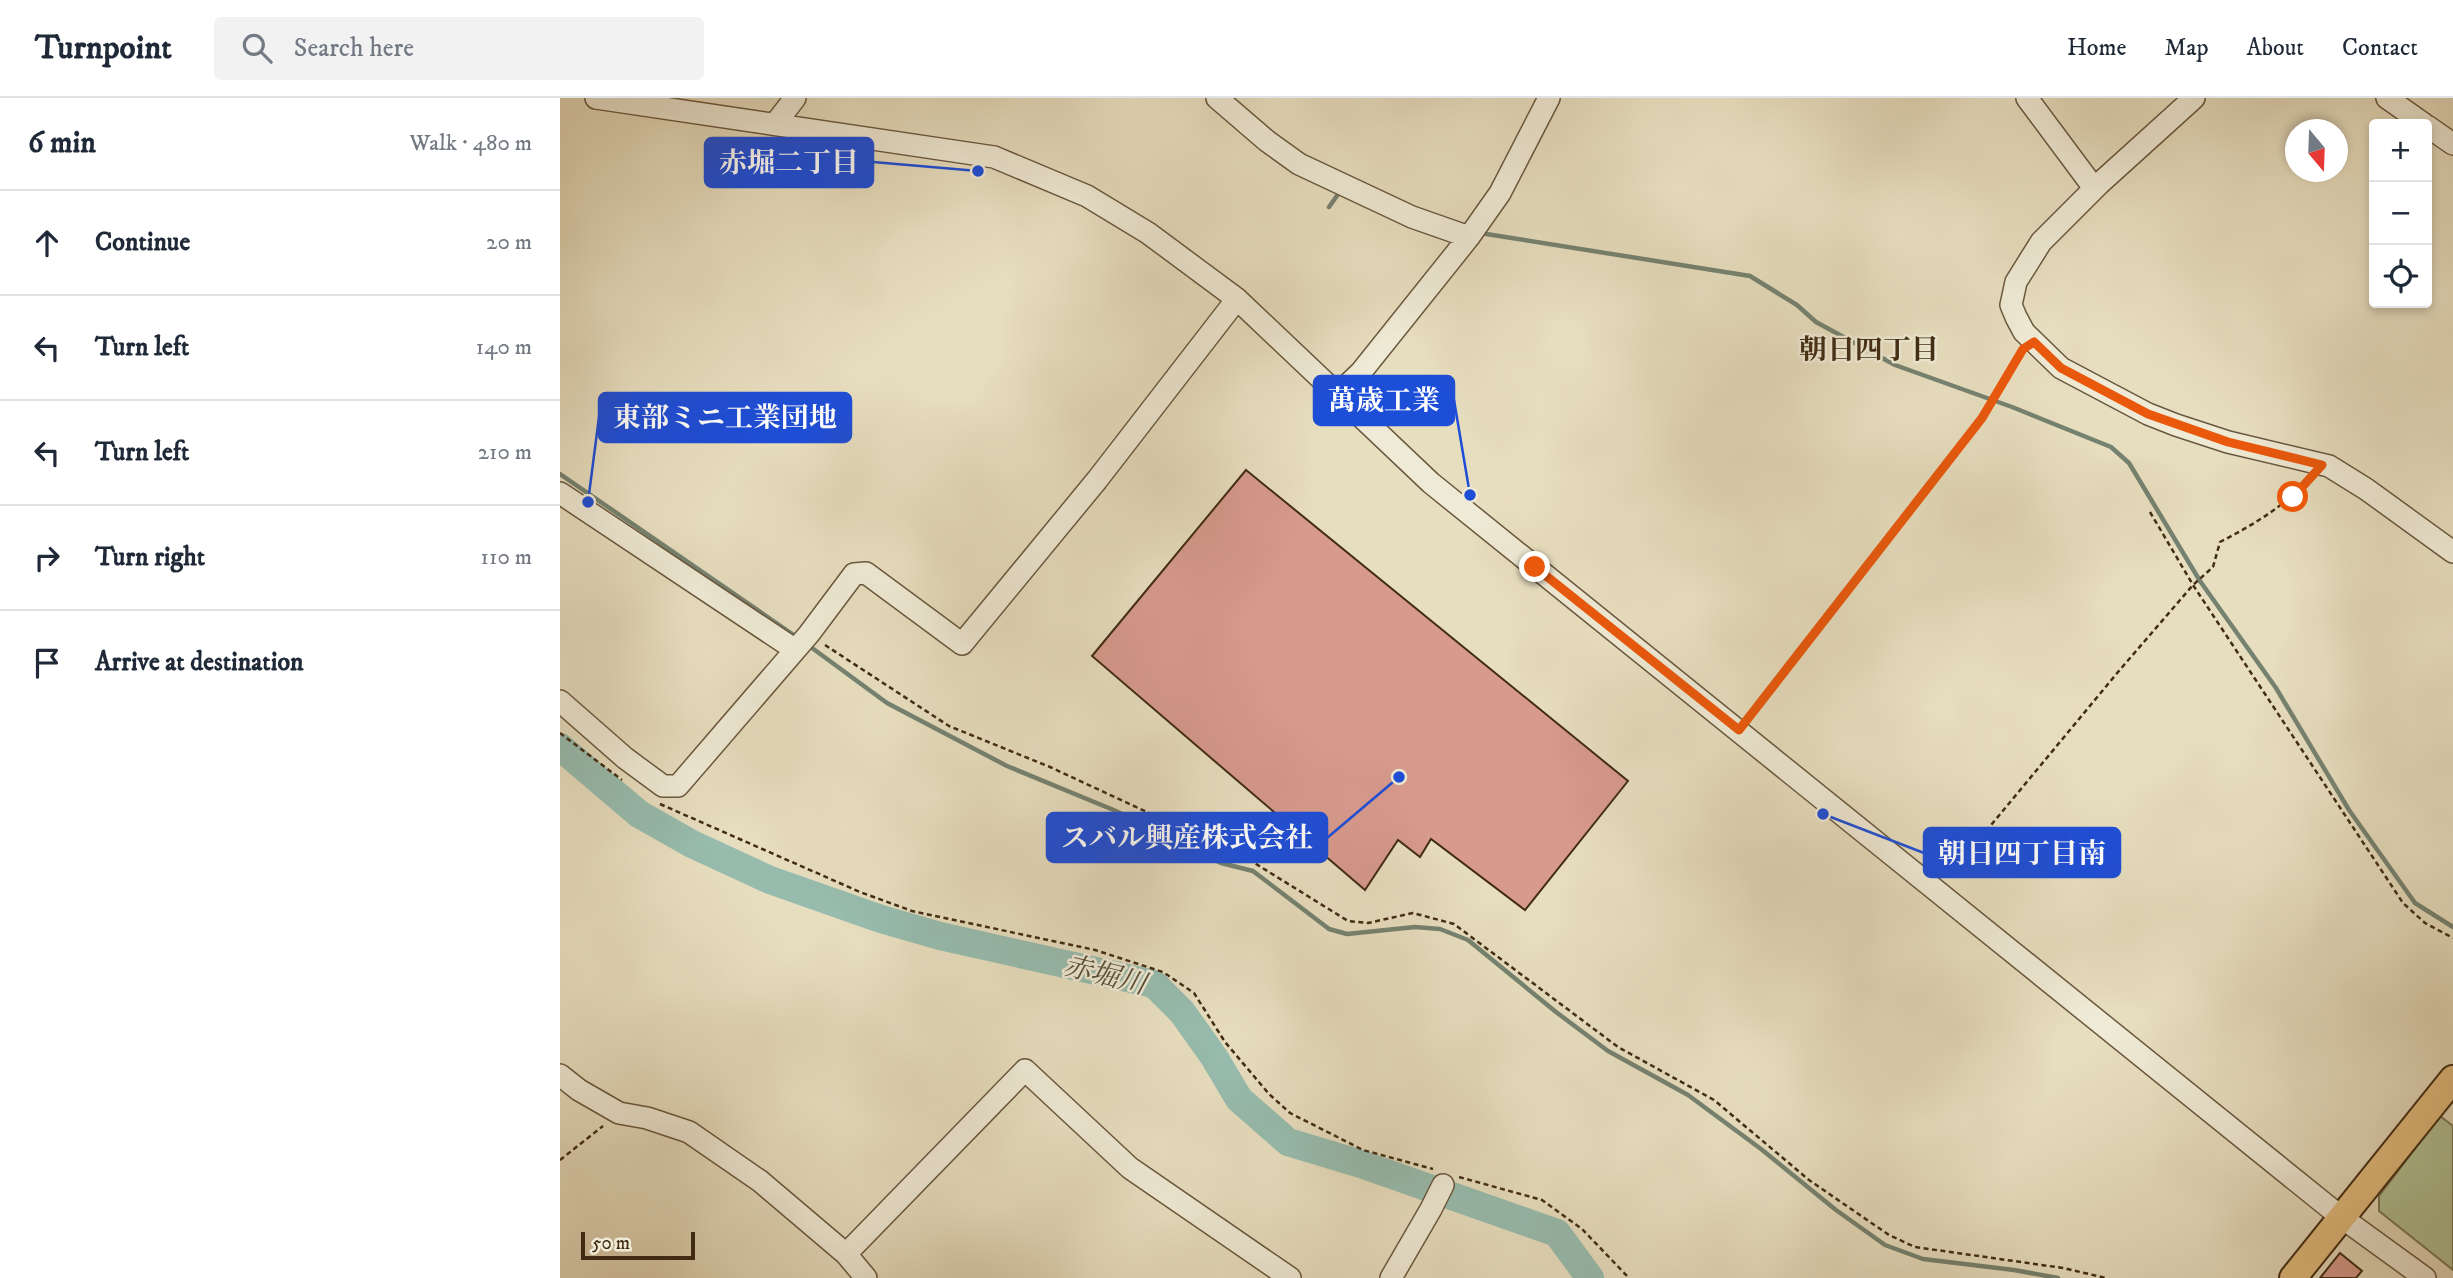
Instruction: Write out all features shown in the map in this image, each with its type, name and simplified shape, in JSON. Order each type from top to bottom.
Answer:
[{"type":"main road","points":[[2293,1278],[2453,1079]]},
{"type":"street","points":[[596,98],[993,157],[1087,196],[1148,233],[1237,299],[1431,483],[2341,1217],[2426,1278]]},
{"type":"street","points":[[775,124],[795,98]]},
{"type":"street","points":[[1217,98],[1267,141],[1299,164],[1412,217],[1469,237]]},
{"type":"street","points":[[1337,395],[1361,372],[1469,237],[1500,193],[1549,98]]},
{"type":"street","points":[[2027,98],[2094,188]]},
{"type":"street","points":[[2194,98],[2094,188],[2041,242],[2016,282],[2011,305],[2024,332],[2061,368],[2148,414],[2228,442],[2329,466],[2366,489],[2453,552]]},
{"type":"street","points":[[2386,98],[2417,119]]},
{"type":"street","points":[[2432,129],[2453,144]]},
{"type":"street","points":[[560,701],[625,758],[663,786],[678,786],[809,634],[854,574],[866,573],[962,643],[1097,480],[1237,299]]},
{"type":"street","points":[[560,493],[794,649]]},
{"type":"street","points":[[846,1254],[1025,1070],[1130,1168],[1290,1278]]},
{"type":"street","points":[[560,1075],[579,1090],[619,1113],[647,1118],[689,1132],[760,1181],[846,1254],[866,1278]]},
{"type":"street","points":[[1391,1278],[1446,1179]]},
{"type":"path","points":[[1739,730],[1982,418],[2023,349],[2034,342]]},
{"type":"path","points":[[1936,891],[2193,585],[2213,567],[2220,542],[2252,526],[2293,497],[2322,465]]},
{"type":"path","points":[[2150,512],[2193,585],[2403,903],[2425,923],[2453,938]]},
{"type":"path","points":[[809,634],[949,726],[1050,767],[1248,859],[1348,921],[1367,923],[1413,913],[1454,925],[1618,1047],[1714,1100],[1809,1180],[1889,1235],[1915,1247],[2063,1268],[2105,1278]]},
{"type":"path","points":[[560,733],[628,783]]},
{"type":"path","points":[[658,803],[668,810],[912,911],[1095,950],[1163,972],[1194,993],[1225,1042],[1269,1094],[1290,1113],[1363,1150],[1446,1179],[1542,1200],[1583,1229],[1629,1278]]},
{"type":"path","points":[[560,1160],[619,1113]]},
{"type":"green space","points":[[2440,1116],[2453,1126],[2453,1270],[2379,1211],[2379,1196]]},
{"type":"building","points":[[1246,470],[1628,781],[1525,910],[1431,839],[1420,857],[1398,840],[1365,890],[1092,656]]},
{"type":"building","points":[[2340,1253],[2362,1271],[2356,1278],[2320,1278]]},
{"type":"waterway","points":[[1329,207],[1341,190]]},
{"type":"waterway","points":[[1480,233],[1750,276],[1797,305],[1816,322],[1895,365],[2012,407],[2111,447],[2129,463],[2200,581],[2276,688],[2349,810],[2415,903],[2453,927]]},
{"type":"waterway","points":[[560,474],[798,638]]},
{"type":"waterway","points":[[808,645],[887,703],[1007,766],[1116,811],[1221,863],[1253,871],[1329,929],[1347,934],[1415,927],[1440,929],[1468,940],[1608,1051],[1688,1095],[1885,1245],[1923,1259],[2058,1278]]},
{"type":"waterway","name":"赤堀川","points":[[560,747],[639,814],[692,844],[770,880],[881,919],[940,936],[1154,984],[1182,1012],[1214,1057],[1239,1099],[1288,1142],[1361,1164],[1557,1233],[1590,1278]]},
{"type":"place","name":"赤堀二丁目","points":[[978,171]]},
{"type":"place","name":"萬歳工業","points":[[1470,495]]},
{"type":"place","name":"東部ミニ工業団地","points":[[588,502]]},
{"type":"place","name":"スバル興産株式会社","points":[[1399,777]]},
{"type":"place","name":"朝日四丁目南","points":[[1823,814]]},
{"type":"district","name":"朝日四丁目","points":[[1869,349]]},
{"type":"route","points":[[1535,567],[1739,730],[1982,418],[2014,362],[2023,349],[2034,342],[2061,368],[2148,414],[2228,442],[2322,465],[2293,497]]}]
